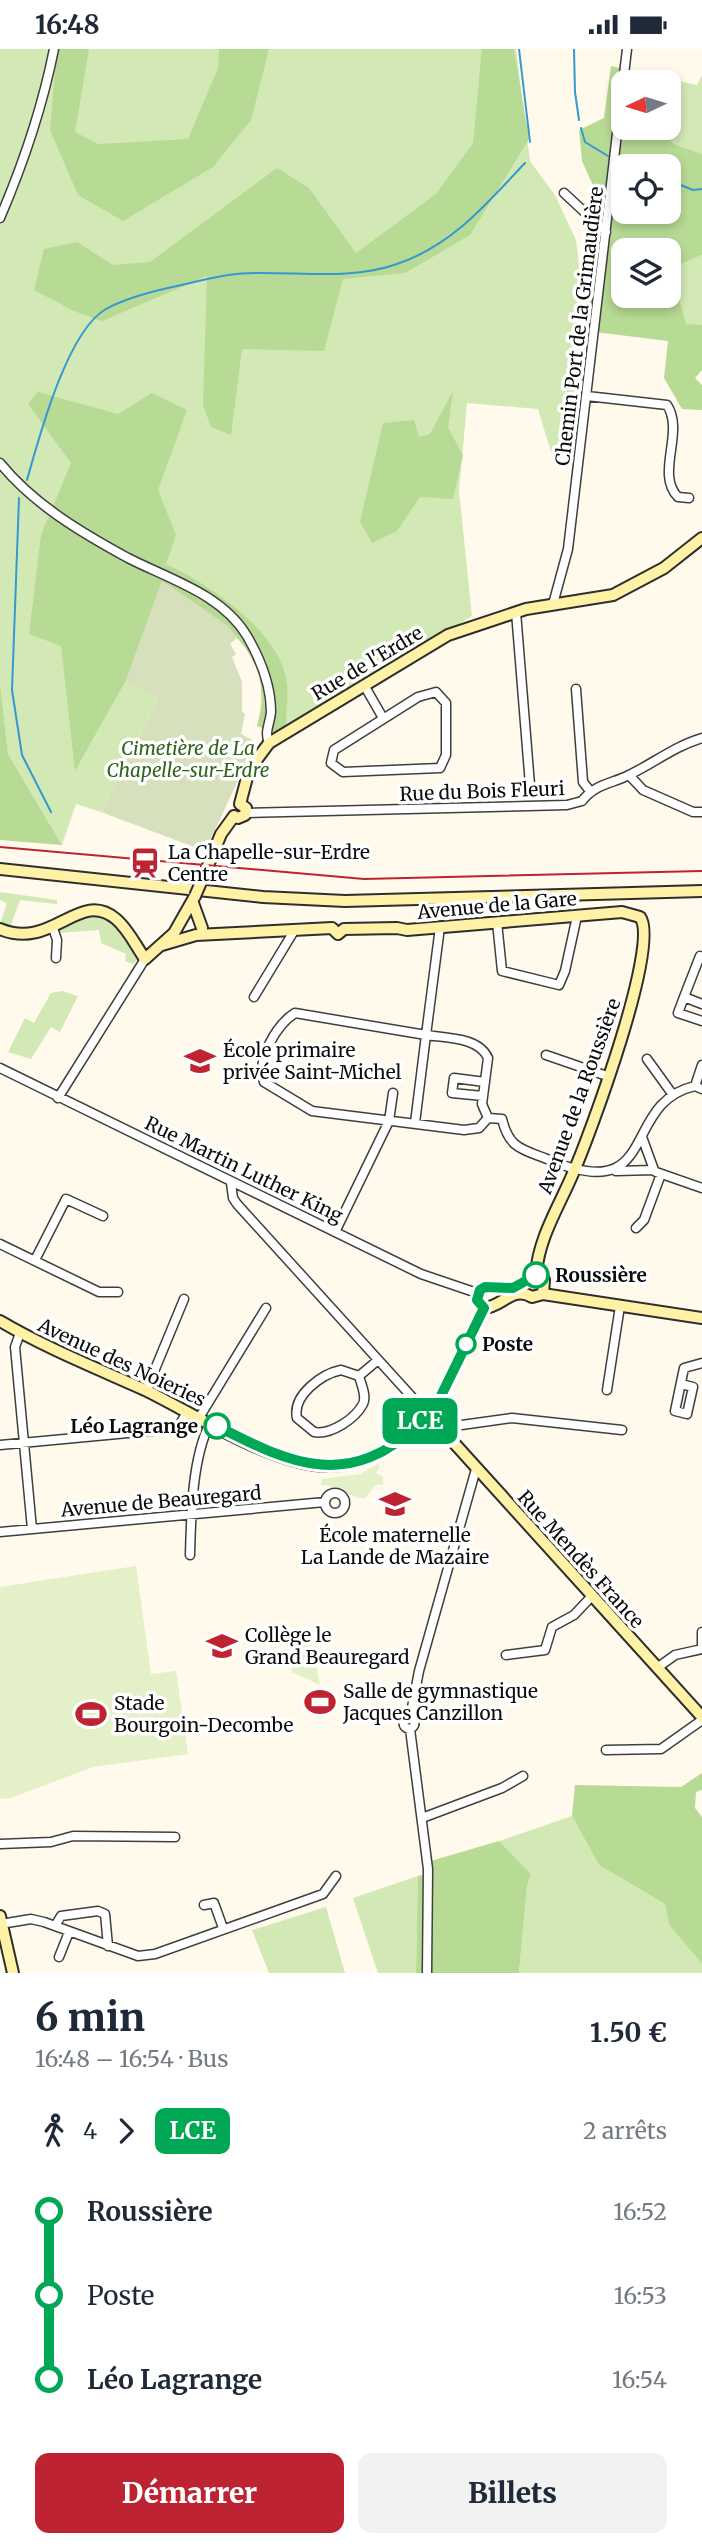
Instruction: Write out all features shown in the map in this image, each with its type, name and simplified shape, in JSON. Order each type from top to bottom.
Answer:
[{"type":"street","points":[[0,218],[27,156],[45,96],[54,49]]},
{"type":"street","name":"Chemin Port de la Grimaudière","points":[[553,604],[568,549],[627,49]]},
{"type":"street","points":[[564,193],[606,232]]},
{"type":"street","points":[[587,396],[667,405],[675,421],[669,481],[678,498],[689,498]]},
{"type":"street","points":[[0,463],[48,509],[128,558],[189,586],[234,620],[246,633],[266,677],[271,715],[266,734],[269,743]]},
{"type":"street","name":"Rue de l'Erdre","points":[[187,919],[221,834],[234,816],[232,808],[243,808],[248,769],[269,743],[448,635],[516,612],[553,604],[593,601],[636,585],[702,538]]},
{"type":"street","points":[[516,612],[530,785],[525,793]]},
{"type":"street","points":[[364,685],[383,718]]},
{"type":"street","points":[[576,689],[583,782],[590,791]]},
{"type":"street","points":[[428,693],[441,696],[446,703],[445,762],[434,770],[336,770],[330,757],[334,750],[383,718],[428,693]]},
{"type":"street","name":"Rue du Bois Fleuri","points":[[243,808],[567,805],[582,801],[590,791],[629,775],[658,757],[702,738]]},
{"type":"street","points":[[629,775],[643,790],[702,812]]},
{"type":"street","points":[[0,869],[251,895],[331,900],[420,901],[702,891]]},
{"type":"street","points":[[0,929],[24,936],[53,928],[84,911],[106,913],[121,924],[145,959]]},
{"type":"street","name":"Avenue de la Gare","points":[[196,933],[215,935],[332,929],[333,923],[339,921],[344,929],[397,927],[407,930],[629,912],[640,917],[645,926]]},
{"type":"street","points":[[497,922],[502,971],[559,985],[565,971],[577,916]]},
{"type":"street","points":[[187,919],[196,933]]},
{"type":"street","points":[[187,919],[182,930],[196,933]]},
{"type":"street","points":[[58,1098],[145,959],[187,919]]},
{"type":"street","name":"Avenue de la Roussière","points":[[536,1275],[544,1238],[575,1170],[638,980],[645,926]]},
{"type":"street","points":[[415,1123],[440,927]]},
{"type":"street","points":[[53,928],[57,940],[56,958]]},
{"type":"street","points":[[254,997],[295,931]]},
{"type":"street","points":[[162,944],[196,933]]},
{"type":"street","points":[[700,956],[678,1013],[702,1021]]},
{"type":"street","points":[[684,997],[702,1004]]},
{"type":"street","points":[[295,1013],[481,1046],[488,1058],[482,1104],[488,1118],[480,1128],[464,1130],[305,1108],[264,1082],[261,1067],[264,1056],[289,1017],[295,1013]]},
{"type":"street","points":[[546,1055],[607,1076]]},
{"type":"street","points":[[647,1059],[673,1095]]},
{"type":"street","points":[[616,1171],[642,1137],[657,1109],[673,1095],[698,1088],[702,1065]]},
{"type":"street","name":"Rue Martin Luther King","points":[[0,1068],[421,1274],[477,1293],[485,1287],[525,1288]]},
{"type":"street","points":[[484,1096],[452,1093],[454,1079],[485,1083]]},
{"type":"street","points":[[335,1232],[389,1121],[393,1093]]},
{"type":"street","points":[[488,1118],[502,1119],[506,1136],[519,1147],[575,1170],[658,1172],[702,1188]]},
{"type":"street","points":[[636,1228],[644,1220],[658,1172],[642,1137]]},
{"type":"street","points":[[231,1183],[233,1198],[237,1204],[421,1407]]},
{"type":"street","points":[[35,1260],[66,1199],[103,1216]]},
{"type":"street","points":[[0,1244],[99,1292],[118,1292]]},
{"type":"street","points":[[436,1406],[484,1308],[525,1288],[536,1275],[544,1280],[543,1294]]},
{"type":"street","points":[[525,1288],[533,1297],[543,1294],[702,1318]]},
{"type":"street","points":[[477,1293],[478,1303],[484,1308]]},
{"type":"street","points":[[146,1391],[184,1299]]},
{"type":"street","points":[[607,1390],[620,1306]]},
{"type":"street","points":[[199,1417],[266,1308]]},
{"type":"street","name":"Avenue des Noieries","points":[[0,1321],[20,1333],[289,1459],[326,1466],[351,1463],[375,1454],[401,1439],[421,1422]]},
{"type":"street","points":[[20,1333],[15,1347],[32,1529]]},
{"type":"street","points":[[359,1375],[378,1360]]},
{"type":"street","points":[[681,1384],[684,1368],[702,1363]]},
{"type":"street","points":[[351,1371],[359,1375],[365,1396],[363,1405],[338,1428],[314,1432],[297,1418],[295,1412],[302,1395],[328,1372],[351,1371]]},
{"type":"street","points":[[438,1425],[440,1414],[436,1406],[428,1403],[421,1407],[418,1414],[421,1422],[427,1426],[438,1425],[512,1418],[622,1430]]},
{"type":"street","points":[[0,1445],[171,1429],[180,1425],[187,1412]]},
{"type":"street","points":[[190,1555],[191,1514],[204,1436],[211,1423]]},
{"type":"street","name":"Rue Mendès France","points":[[438,1425],[702,1719]]},
{"type":"street","points":[[426,1973],[428,1869],[410,1729],[404,1723],[410,1718],[419,1671],[477,1469]]},
{"type":"street","name":"Avenue de Beauregard","points":[[0,1532],[325,1502]]},
{"type":"street","points":[[506,1655],[545,1650],[551,1627],[574,1615],[591,1597]]},
{"type":"street","points":[[657,1668],[675,1655],[702,1647],[702,1632]]},
{"type":"street","points":[[606,1751],[661,1749],[702,1719]]},
{"type":"street","points":[[422,1818],[502,1788],[523,1776]]},
{"type":"street","points":[[0,1844],[51,1842],[73,1836],[175,1837]]},
{"type":"street","points":[[13,1973],[1,1920],[31,1919],[138,1956],[155,1954],[323,1894],[336,1876]]},
{"type":"street","points":[[204,1905],[214,1903],[223,1928]]},
{"type":"street","points":[[55,1926],[61,1916],[98,1910],[105,1915],[108,1946]]},
{"type":"street","points":[[59,1957],[69,1932]]},
{"type":"green space","points":[[0,49],[516,49],[530,161],[555,195],[576,240],[587,331],[575,448],[551,452],[538,409],[467,403],[459,491],[472,616],[286,727],[287,681],[251,624],[159,697],[101,812],[76,804],[62,845],[8,754],[0,683]]},
{"type":"green space","points":[[57,49],[89,49],[75,132],[98,144],[188,139],[218,68],[219,49],[269,49],[251,120],[213,167],[123,221],[78,195],[50,130]]},
{"type":"green space","points":[[482,49],[514,49],[529,139],[470,235],[405,273],[343,279],[324,351],[242,349],[231,435],[211,427],[203,405],[207,276],[102,321],[74,311],[34,290],[44,249],[77,242],[113,265],[150,262],[277,168],[309,188],[356,253],[436,194],[473,143]]},
{"type":"green space","points":[[611,66],[628,70],[611,70],[611,140],[670,140],[702,154],[702,255],[681,264],[681,238],[611,238],[611,308],[681,308],[681,305],[686,324],[702,325],[702,370],[695,378],[702,385],[702,410],[682,409],[664,378],[668,341],[587,331],[595,190],[582,161],[579,130],[604,118]]},
{"type":"green space","points":[[702,75],[702,154],[670,140],[681,140],[681,82],[697,85]]},
{"type":"green space","points":[[702,255],[702,325],[686,325],[681,306],[681,264]]},
{"type":"green space","points":[[453,391],[448,428],[463,455],[453,499],[420,497],[397,531],[372,543],[360,522],[383,423],[414,420],[419,437],[430,434]]},
{"type":"green space","points":[[38,392],[118,414],[152,393],[187,410],[158,490],[176,535],[166,564],[222,597],[257,628],[272,646],[282,664],[287,683],[286,727],[275,733],[257,726],[261,699],[259,676],[251,656],[221,623],[162,581],[126,680],[75,771],[61,646],[29,634],[41,535],[71,463],[28,404]]},
{"type":"green space","name":"Cimetière de La Chapelle-sur-Erdre","points":[[162,581],[228,626],[237,638],[230,644],[236,654],[232,657],[242,682],[242,712],[245,714],[241,734],[256,742],[205,851],[101,812],[159,697],[126,680]]},
{"type":"green space","points":[[0,683],[8,754],[62,845],[0,840]]},
{"type":"green space","points":[[0,892],[57,900],[57,904],[20,900],[11,925],[33,930],[24,931],[0,924],[7,903],[0,900]]},
{"type":"green space","points":[[97,915],[105,918],[121,933],[137,960],[133,964],[125,961],[126,954],[101,943],[99,930],[59,933],[59,929],[80,917]]},
{"type":"green space","points":[[62,991],[78,996],[60,1032],[51,1027],[31,1059],[8,1052],[25,1018],[34,1023],[51,993]]},
{"type":"green space","points":[[378,1464],[380,1467],[376,1473],[383,1477],[383,1485],[376,1485],[365,1498],[321,1485],[322,1479],[360,1474]]},
{"type":"green space","name":"Stade Bourgoin-Decombe","points":[[136,1566],[151,1674],[176,1671],[188,1754],[93,1767],[11,1798],[0,1799],[0,1587]]},
{"type":"green space","points":[[302,1635],[311,1639],[320,1685],[292,1672],[291,1663]]},
{"type":"green space","points":[[702,1773],[702,1790],[696,1792],[695,1808],[702,1817],[702,1964],[669,1925],[665,1904],[599,1865],[572,1816],[575,1785],[681,1787]]},
{"type":"green space","points":[[572,1816],[599,1865],[665,1904],[669,1925],[702,1964],[702,1973],[519,1973],[527,1886],[531,1874],[499,1841]]},
{"type":"green space","points":[[499,1841],[531,1874],[527,1886],[519,1973],[416,1973],[418,1876],[425,1874],[424,1863]]},
{"type":"green space","points":[[418,1876],[416,1973],[378,1973],[353,1898]]},
{"type":"green space","points":[[326,1907],[345,1973],[269,1973],[252,1930]]},
{"type":"waterway","points":[[519,49],[530,142]]},
{"type":"waterway","points":[[574,49],[579,120]]},
{"type":"waterway","points":[[581,128],[585,142],[608,156]]},
{"type":"waterway","points":[[27,480],[47,413],[67,362],[92,321],[106,309],[150,292],[225,276],[245,273],[345,274],[397,264],[417,256],[452,235],[525,163]]},
{"type":"waterway","points":[[681,185],[693,190],[702,189]]},
{"type":"waterway","points":[[19,498],[12,690],[22,755],[51,812]]},
{"type":"railway","points":[[0,847],[364,879],[702,871]]},
{"type":"bus line","name":"LCE","points":[[217,1426],[259,1447],[308,1465],[339,1466],[375,1454],[391,1446],[421,1422],[418,1414],[422,1406],[428,1403],[436,1406],[448,1377],[481,1317],[484,1308],[478,1303],[477,1293],[485,1287],[513,1288],[536,1275]]},
{"type":"place","name":"La Chapelle-sur-Erdre Centre","points":[[145,863]]},
{"type":"place","name":"École primaire privée Saint-Michel","points":[[200,1061]]},
{"type":"place","name":"Roussière","points":[[536,1275]]},
{"type":"place","name":"Poste","points":[[466,1344]]},
{"type":"place","name":"Léo Lagrange","points":[[217,1426]]},
{"type":"place","name":"École maternelle La Lande de Mazaire","points":[[395,1504]]},
{"type":"place","name":"Collège le Grand Beauregard","points":[[222,1646]]},
{"type":"place","name":"Salle de gymnastique Jacques Canzillon","points":[[320,1702]]},
{"type":"place","name":"Stade Bourgoin-Decombe","points":[[91,1714]]}]
